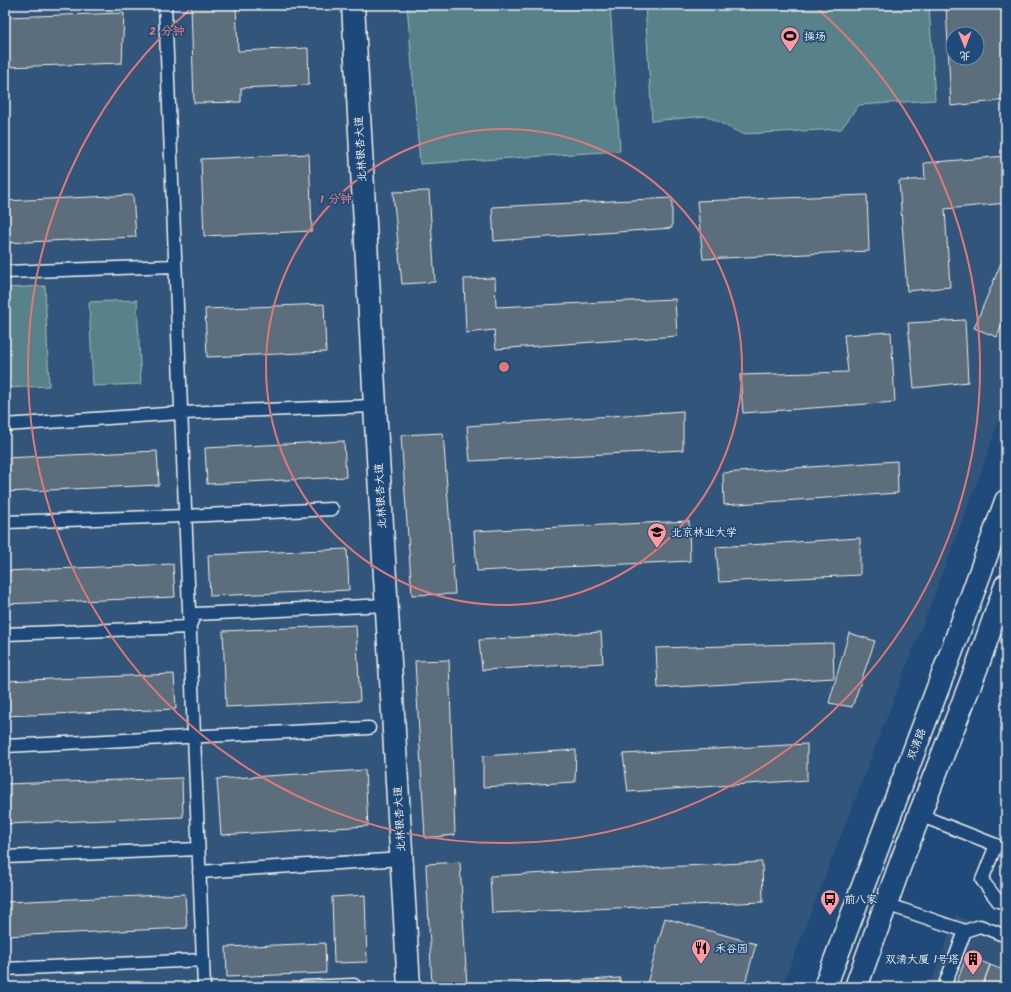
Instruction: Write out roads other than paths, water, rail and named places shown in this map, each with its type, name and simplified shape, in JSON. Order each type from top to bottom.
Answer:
[{"type":"street","name":"北林银杏大道","points":[[353,5],[374,406],[409,987]]},
{"type":"street","name":"双清路","points":[[825,987],[951,653],[1006,501]]},
{"type":"street","points":[[856,987],[919,815],[978,664],[1006,585]]},
{"type":"lane","points":[[165,5],[204,987]]},
{"type":"lane","points":[[5,272],[175,266]]},
{"type":"lane","points":[[5,425],[181,413],[374,406]]},
{"type":"lane","points":[[5,522],[332,509]]},
{"type":"lane","points":[[190,627],[195,614],[387,606]]},
{"type":"lane","points":[[5,634],[190,627]]},
{"type":"lane","points":[[5,746],[369,728]]},
{"type":"lane","points":[[919,815],[996,845],[982,880],[998,901],[1006,903]]},
{"type":"lane","points":[[5,857],[198,849]]},
{"type":"lane","points":[[199,872],[402,859]]},
{"type":"lane","points":[[886,904],[965,931],[980,926],[1006,936]]},
{"type":"lane","points":[[944,987],[965,931]]},
{"type":"lane","points":[[5,969],[203,960]]},
{"type":"lane","points":[[304,987],[354,985]]},
{"type":"place","name":"操场","points":[[790,53]]},
{"type":"place","name":"北京林业大学","points":[[657,549]]},
{"type":"place","name":"前八家","points":[[830,916]]},
{"type":"place","name":"禾谷园","points":[[701,965]]},
{"type":"place","name":"双清大厦 1号塔","points":[[973,976]]}]
